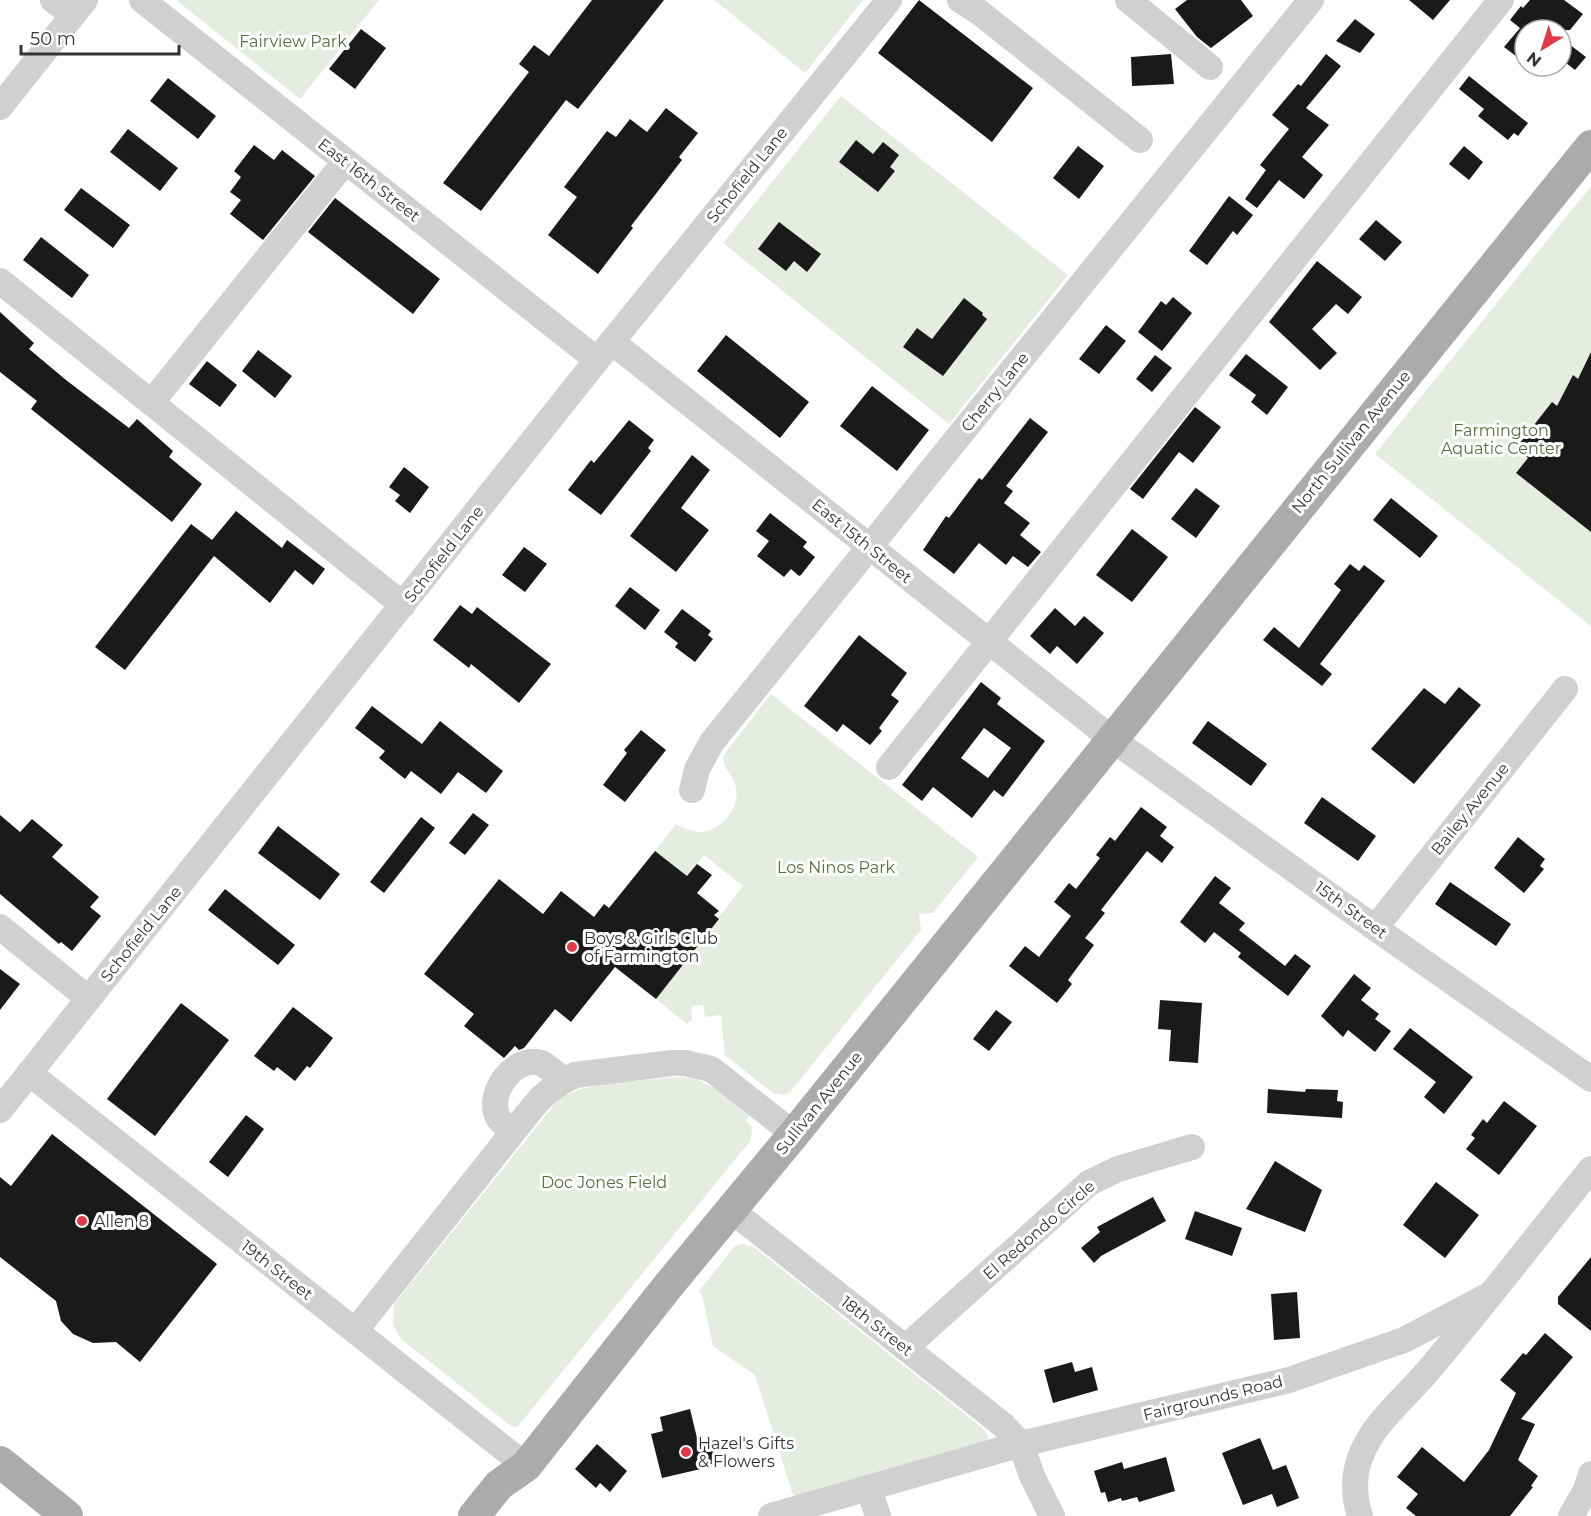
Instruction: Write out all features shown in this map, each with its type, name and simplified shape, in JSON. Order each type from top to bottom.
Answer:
[{"type":"main road","name":"North Sullivan Avenue","points":[[1112,739],[1591,146]]},
{"type":"main road","name":"Sullivan Avenue","points":[[474,1516],[499,1485],[526,1466],[1112,739]]},
{"type":"main road","points":[[0,1462],[60,1514]]},
{"type":"main road","name":"Sullivan Avenue","points":[[502,1516],[516,1497],[526,1466]]},
{"type":"street","points":[[0,107],[79,8],[53,0]]},
{"type":"street","name":"East 16th Street","points":[[142,0],[345,162],[605,351]]},
{"type":"street","name":"Schofield Lane","points":[[0,1110],[605,351],[889,0]]},
{"type":"street","points":[[960,0],[979,12],[1140,140]]},
{"type":"street","points":[[1128,0],[1210,67]]},
{"type":"street","name":"Cherry Lane","points":[[692,790],[698,769],[712,742],[1311,0]]},
{"type":"street","points":[[889,767],[1501,0]]},
{"type":"street","points":[[151,403],[345,162]]},
{"type":"street","points":[[0,281],[403,605]]},
{"type":"street","name":"East 15th Street","points":[[605,351],[870,546],[1112,739]]},
{"type":"street","name":"Bailey Avenue","points":[[1375,928],[1565,689]]},
{"type":"street","name":"15th Street","points":[[1112,739],[1375,928],[1591,1079]]},
{"type":"street","points":[[0,927],[89,999]]},
{"type":"street","points":[[513,1131],[500,1121],[495,1101],[498,1088],[508,1075],[525,1064],[534,1062],[541,1064],[563,1080]]},
{"type":"street","points":[[355,1331],[513,1131],[543,1095],[563,1080],[575,1076],[672,1063],[701,1066],[711,1069],[794,1134]]},
{"type":"street","name":"19th Street","points":[[29,1073],[526,1466]]},
{"type":"street","name":"El Redondo Circle","points":[[905,1348],[1089,1183],[1118,1169],[1192,1147]]},
{"type":"street","name":"Fairgrounds Road","points":[[771,1516],[1021,1444],[1289,1380],[1404,1340],[1489,1295],[1591,1169]]},
{"type":"street","name":"18th Street","points":[[731,1209],[1003,1425],[1021,1444]]},
{"type":"street","points":[[1358,1510],[1354,1479],[1368,1441],[1378,1426],[1427,1372],[1489,1295]]},
{"type":"street","points":[[1021,1444],[1036,1485],[1052,1516]]},
{"type":"street","points":[[1571,1516],[1586,1490],[1591,1474]]},
{"type":"street","points":[[869,1488],[878,1516]]},
{"type":"green space","name":"Fairview Park","points":[[176,0],[379,0],[300,99]]},
{"type":"green space","points":[[714,0],[863,0],[805,73]]},
{"type":"green space","points":[[841,96],[1068,275],[949,424],[723,243]]},
{"type":"green space","name":"Farmington Aquatic Center","points":[[1591,186],[1591,626],[1375,454]]},
{"type":"green space","name":"Los Ninos Park","points":[[771,694],[978,857],[933,913],[919,914],[921,930],[790,1092],[783,1095],[773,1093],[725,1055],[721,1015],[705,1017],[703,1005],[691,1006],[692,1020],[687,1024],[656,999],[743,886],[704,855],[687,876],[655,851],[676,824],[686,829],[703,832],[718,826],[730,815],[736,800],[736,792],[734,780],[724,763],[724,754]]},
{"type":"green space","name":"Doc Jones Field","points":[[678,1077],[689,1078],[708,1085],[749,1116],[746,1121],[752,1128],[751,1140],[519,1425],[511,1426],[401,1339],[393,1325],[394,1304],[559,1099],[569,1093],[599,1085]]},
{"type":"green space","points":[[743,1244],[754,1247],[985,1430],[989,1439],[986,1443],[794,1498],[755,1375],[713,1346],[702,1295],[699,1291],[735,1246]]},
{"type":"building","points":[[592,0],[664,0],[578,109],[566,100],[481,211],[443,183],[529,72],[519,64],[534,45],[549,56]]},
{"type":"building","points":[[919,0],[1033,88],[992,142],[878,53]]},
{"type":"building","points":[[1187,0],[1241,0],[1253,16],[1211,48],[1197,37],[1175,9]]},
{"type":"building","points":[[1409,0],[1450,0],[1433,20]]},
{"type":"building","points":[[1530,0],[1564,0],[1583,14],[1573,26],[1573,18],[1513,18],[1513,22],[1510,20],[1521,6],[1523,8]]},
{"type":"building","points":[[1355,19],[1375,34],[1360,53],[1336,41]]},
{"type":"building","points":[[361,29],[386,48],[355,89],[329,69]]},
{"type":"building","points":[[1513,36],[1513,54],[1504,47]]},
{"type":"building","points":[[1573,47],[1586,57],[1575,70],[1573,68]]},
{"type":"building","points":[[1171,54],[1174,84],[1132,86],[1131,57]]},
{"type":"building","points":[[1326,54],[1341,66],[1306,108],[1329,125],[1302,157],[1323,175],[1304,199],[1279,180],[1257,208],[1245,199],[1266,170],[1260,165],[1289,129],[1272,115],[1298,84],[1301,86]]},
{"type":"building","points":[[1469,76],[1528,123],[1518,136],[1514,133],[1508,140],[1478,116],[1484,109],[1459,89]]},
{"type":"building","points":[[168,78],[216,116],[198,139],[150,101]]},
{"type":"building","points":[[666,108],[698,133],[679,157],[682,160],[631,226],[633,228],[598,274],[548,235],[577,197],[564,187],[607,131],[616,137],[630,119],[647,132]]},
{"type":"building","points":[[128,129],[178,168],[160,191],[110,152]]},
{"type":"building","points":[[856,140],[873,154],[883,142],[899,155],[890,167],[895,171],[878,192],[839,162]]},
{"type":"building","points":[[254,145],[274,160],[282,150],[315,176],[263,240],[230,214],[241,200],[230,192],[241,177],[234,171]]},
{"type":"building","points":[[1078,146],[1104,166],[1079,199],[1053,178]]},
{"type":"building","points":[[1464,146],[1483,162],[1469,180],[1449,164]]},
{"type":"building","points":[[81,188],[130,225],[113,248],[64,210]]},
{"type":"building","points":[[1229,196],[1253,215],[1237,235],[1233,231],[1207,265],[1189,251]]},
{"type":"building","points":[[335,198],[440,279],[413,314],[308,232]]},
{"type":"building","points":[[1376,220],[1402,242],[1385,261],[1359,239]]},
{"type":"building","points":[[779,222],[821,254],[807,272],[794,261],[786,271],[758,249]]},
{"type":"building","points":[[41,237],[89,275],[72,298],[23,260]]},
{"type":"building","points":[[1317,261],[1362,297],[1348,314],[1336,304],[1312,329],[1337,353],[1320,370],[1269,322]]},
{"type":"building","points":[[1173,297],[1192,313],[1162,351],[1138,332],[1161,301],[1166,305]]},
{"type":"building","points":[[964,298],[987,319],[943,376],[903,347],[917,328],[932,339]]},
{"type":"building","points":[[0,312],[34,343],[29,349],[129,428],[137,419],[173,451],[169,457],[202,484],[172,522],[31,409],[37,401],[0,372]]},
{"type":"building","points":[[1106,325],[1126,341],[1099,374],[1079,359]]},
{"type":"building","points":[[726,335],[809,402],[780,438],[697,371]]},
{"type":"building","points":[[258,350],[292,376],[275,398],[242,371]]},
{"type":"building","points":[[1591,352],[1591,532],[1516,473],[1528,458],[1516,448],[1552,402],[1557,406],[1573,375],[1578,379]]},
{"type":"building","points":[[1246,354],[1288,387],[1267,415],[1251,402],[1256,395],[1229,375]]},
{"type":"building","points":[[1155,355],[1172,368],[1152,392],[1136,379]]},
{"type":"building","points":[[207,361],[237,385],[220,407],[189,384]]},
{"type":"building","points":[[872,386],[929,430],[897,471],[840,426]]},
{"type":"building","points":[[1195,407],[1221,427],[1193,463],[1179,452],[1143,499],[1130,489]]},
{"type":"building","points":[[1030,418],[1048,432],[1006,486],[1013,491],[1004,503],[1030,523],[1020,535],[1041,552],[1028,567],[1013,556],[1006,565],[979,543],[954,574],[923,550],[946,516],[949,518],[979,478],[982,480]]},
{"type":"building","points":[[629,420],[654,440],[648,448],[651,451],[601,515],[568,490],[591,460],[594,463]]},
{"type":"building","points":[[692,455],[710,470],[681,508],[709,530],[676,572],[630,536]]},
{"type":"building","points":[[404,467],[429,487],[410,513],[395,501],[400,495],[389,487]]},
{"type":"building","points":[[1196,488],[1220,506],[1196,538],[1171,519]]},
{"type":"building","points":[[1391,498],[1438,536],[1420,558],[1373,520]]},
{"type":"building","points":[[236,511],[282,548],[287,540],[325,569],[313,585],[295,570],[270,603],[214,556],[125,670],[95,647],[191,524],[212,540]]},
{"type":"building","points":[[770,513],[807,542],[803,547],[815,557],[799,576],[791,569],[784,577],[757,556],[769,541],[756,531]]},
{"type":"building","points":[[1132,529],[1168,557],[1132,602],[1096,575]]},
{"type":"building","points":[[524,547],[547,564],[525,592],[502,575]]},
{"type":"building","points":[[1350,564],[1359,571],[1364,565],[1385,581],[1320,664],[1332,674],[1322,686],[1263,640],[1274,627],[1299,648],[1341,590],[1334,584]]},
{"type":"building","points":[[630,587],[660,610],[645,630],[615,606]]},
{"type":"building","points":[[460,605],[472,614],[477,607],[551,664],[519,703],[471,664],[469,668],[433,640]]},
{"type":"building","points":[[1055,608],[1075,626],[1084,616],[1104,633],[1077,664],[1057,646],[1050,654],[1030,636]]},
{"type":"building","points":[[682,609],[711,631],[708,635],[713,639],[695,662],[675,647],[678,643],[664,632]]},
{"type":"building","points":[[859,635],[907,673],[891,695],[899,701],[879,728],[882,731],[870,745],[843,724],[837,732],[804,706]]},
{"type":"building","points":[[981,682],[1001,698],[997,704],[1045,741],[1003,797],[994,790],[972,818],[933,787],[922,801],[902,785]],"holes":[[[984,728],[1011,748],[988,778],[961,758]]]},
{"type":"building","points":[[1459,687],[1481,705],[1414,784],[1371,749],[1424,688],[1445,704]]},
{"type":"building","points":[[372,706],[422,744],[440,721],[503,771],[486,793],[458,772],[441,794],[411,771],[405,779],[379,758],[385,751],[355,728]]},
{"type":"building","points":[[1208,721],[1267,764],[1251,786],[1192,743]]},
{"type":"building","points":[[641,730],[666,750],[625,802],[603,785],[627,753],[624,750]]},
{"type":"building","points":[[1322,797],[1376,836],[1358,861],[1304,823]]},
{"type":"building","points":[[1141,807],[1167,827],[1160,836],[1174,847],[1162,863],[1147,851],[1101,910],[1105,913],[1085,938],[1094,945],[1068,980],[1072,984],[1057,1003],[1009,966],[1025,946],[1039,957],[1071,916],[1054,902],[1069,883],[1076,889],[1100,858],[1096,855],[1110,837],[1115,841]]},
{"type":"building","points":[[473,813],[489,825],[465,855],[449,843]]},
{"type":"building","points":[[0,815],[20,832],[32,819],[63,845],[52,857],[99,897],[90,907],[101,916],[72,951],[61,942],[59,944],[0,894]]},
{"type":"building","points":[[421,817],[435,828],[384,893],[370,882]]},
{"type":"building","points":[[278,826],[340,874],[320,900],[258,853]]},
{"type":"building","points":[[1518,837],[1545,859],[1540,866],[1544,869],[1524,893],[1494,868]]},
{"type":"building","name":"Boys & Girls Club of Farmington","points":[[655,851],[687,876],[697,864],[712,875],[697,893],[719,911],[714,915],[719,919],[656,999],[615,967],[571,1022],[555,1009],[524,1048],[519,1050],[515,1046],[504,1058],[464,1026],[474,1014],[424,974],[499,879],[543,914],[561,891],[594,917],[604,904],[609,908]]},
{"type":"building","points":[[1215,876],[1231,888],[1219,903],[1245,923],[1239,930],[1285,966],[1295,954],[1311,966],[1288,996],[1238,957],[1241,953],[1214,932],[1205,943],[1180,922]]},
{"type":"building","points":[[1450,882],[1511,924],[1496,946],[1435,904]]},
{"type":"building","points":[[225,889],[295,945],[278,965],[208,910]]},
{"type":"building","points":[[0,969],[20,984],[0,1010]]},
{"type":"building","points":[[1354,974],[1371,988],[1361,1000],[1379,1014],[1375,1019],[1391,1031],[1375,1052],[1348,1030],[1343,1037],[1321,1016]]},
{"type":"building","points":[[1160,1000],[1202,1003],[1198,1063],[1169,1061],[1171,1030],[1158,1029]]},
{"type":"building","points":[[181,1003],[229,1040],[155,1136],[107,1099]]},
{"type":"building","points":[[293,1007],[333,1038],[310,1068],[307,1066],[295,1081],[277,1067],[274,1071],[254,1056]]},
{"type":"building","points":[[996,1010],[1012,1022],[989,1051],[973,1039]]},
{"type":"building","points":[[1410,1028],[1473,1077],[1444,1114],[1424,1097],[1436,1082],[1393,1049]]},
{"type":"building","points":[[1268,1089],[1305,1092],[1306,1089],[1338,1090],[1337,1101],[1343,1102],[1342,1118],[1267,1113]]},
{"type":"building","points":[[1504,1101],[1537,1126],[1499,1175],[1466,1149],[1475,1138],[1471,1135],[1483,1119],[1487,1123]]},
{"type":"building","points":[[246,1115],[264,1129],[228,1177],[209,1162]]},
{"type":"building","name":"Allen 8","points":[[52,1134],[217,1264],[140,1362],[116,1342],[93,1343],[73,1334],[61,1321],[56,1301],[0,1257],[0,1177],[11,1186]]},
{"type":"building","points":[[1275,1161],[1322,1190],[1305,1232],[1246,1209]]},
{"type":"building","points":[[1436,1182],[1479,1215],[1445,1258],[1403,1225]]},
{"type":"building","points":[[1153,1197],[1166,1221],[1101,1256],[1094,1263],[1081,1248],[1100,1232],[1097,1227]]},
{"type":"building","points":[[1195,1211],[1242,1228],[1232,1256],[1185,1239]]},
{"type":"building","points":[[1591,1257],[1591,1331],[1558,1304],[1558,1297]]},
{"type":"building","points":[[1297,1292],[1300,1338],[1274,1340],[1271,1294]]},
{"type":"building","points":[[1545,1333],[1573,1357],[1521,1419],[1535,1424],[1518,1460],[1538,1476],[1531,1486],[1533,1487],[1510,1516],[1416,1516],[1406,1508],[1418,1494],[1397,1477],[1422,1447],[1464,1482],[1489,1450],[1516,1393],[1500,1380],[1523,1353],[1526,1355]]},
{"type":"building","points":[[1072,1362],[1075,1372],[1092,1367],[1098,1390],[1053,1403],[1044,1370]]},
{"type":"building","name":"Hazel's Gifts & Flowers","points":[[690,1409],[698,1442],[712,1439],[718,1462],[704,1466],[705,1468],[662,1478],[651,1434],[663,1431],[660,1417]]},
{"type":"building","points":[[1260,1438],[1273,1470],[1286,1465],[1299,1498],[1277,1507],[1272,1494],[1243,1505],[1222,1453]]},
{"type":"building","points":[[597,1444],[627,1471],[610,1492],[600,1483],[596,1488],[575,1469]]},
{"type":"building","points":[[1166,1457],[1175,1491],[1139,1502],[1137,1497],[1108,1502],[1105,1492],[1101,1493],[1094,1471],[1122,1462],[1124,1469]]},
{"type":"place","name":"Boys & Girls Club of Farmington","points":[[572,947]]},
{"type":"place","name":"Allen 8","points":[[82,1221]]},
{"type":"place","name":"Hazel's Gifts & Flowers","points":[[686,1452]]}]
